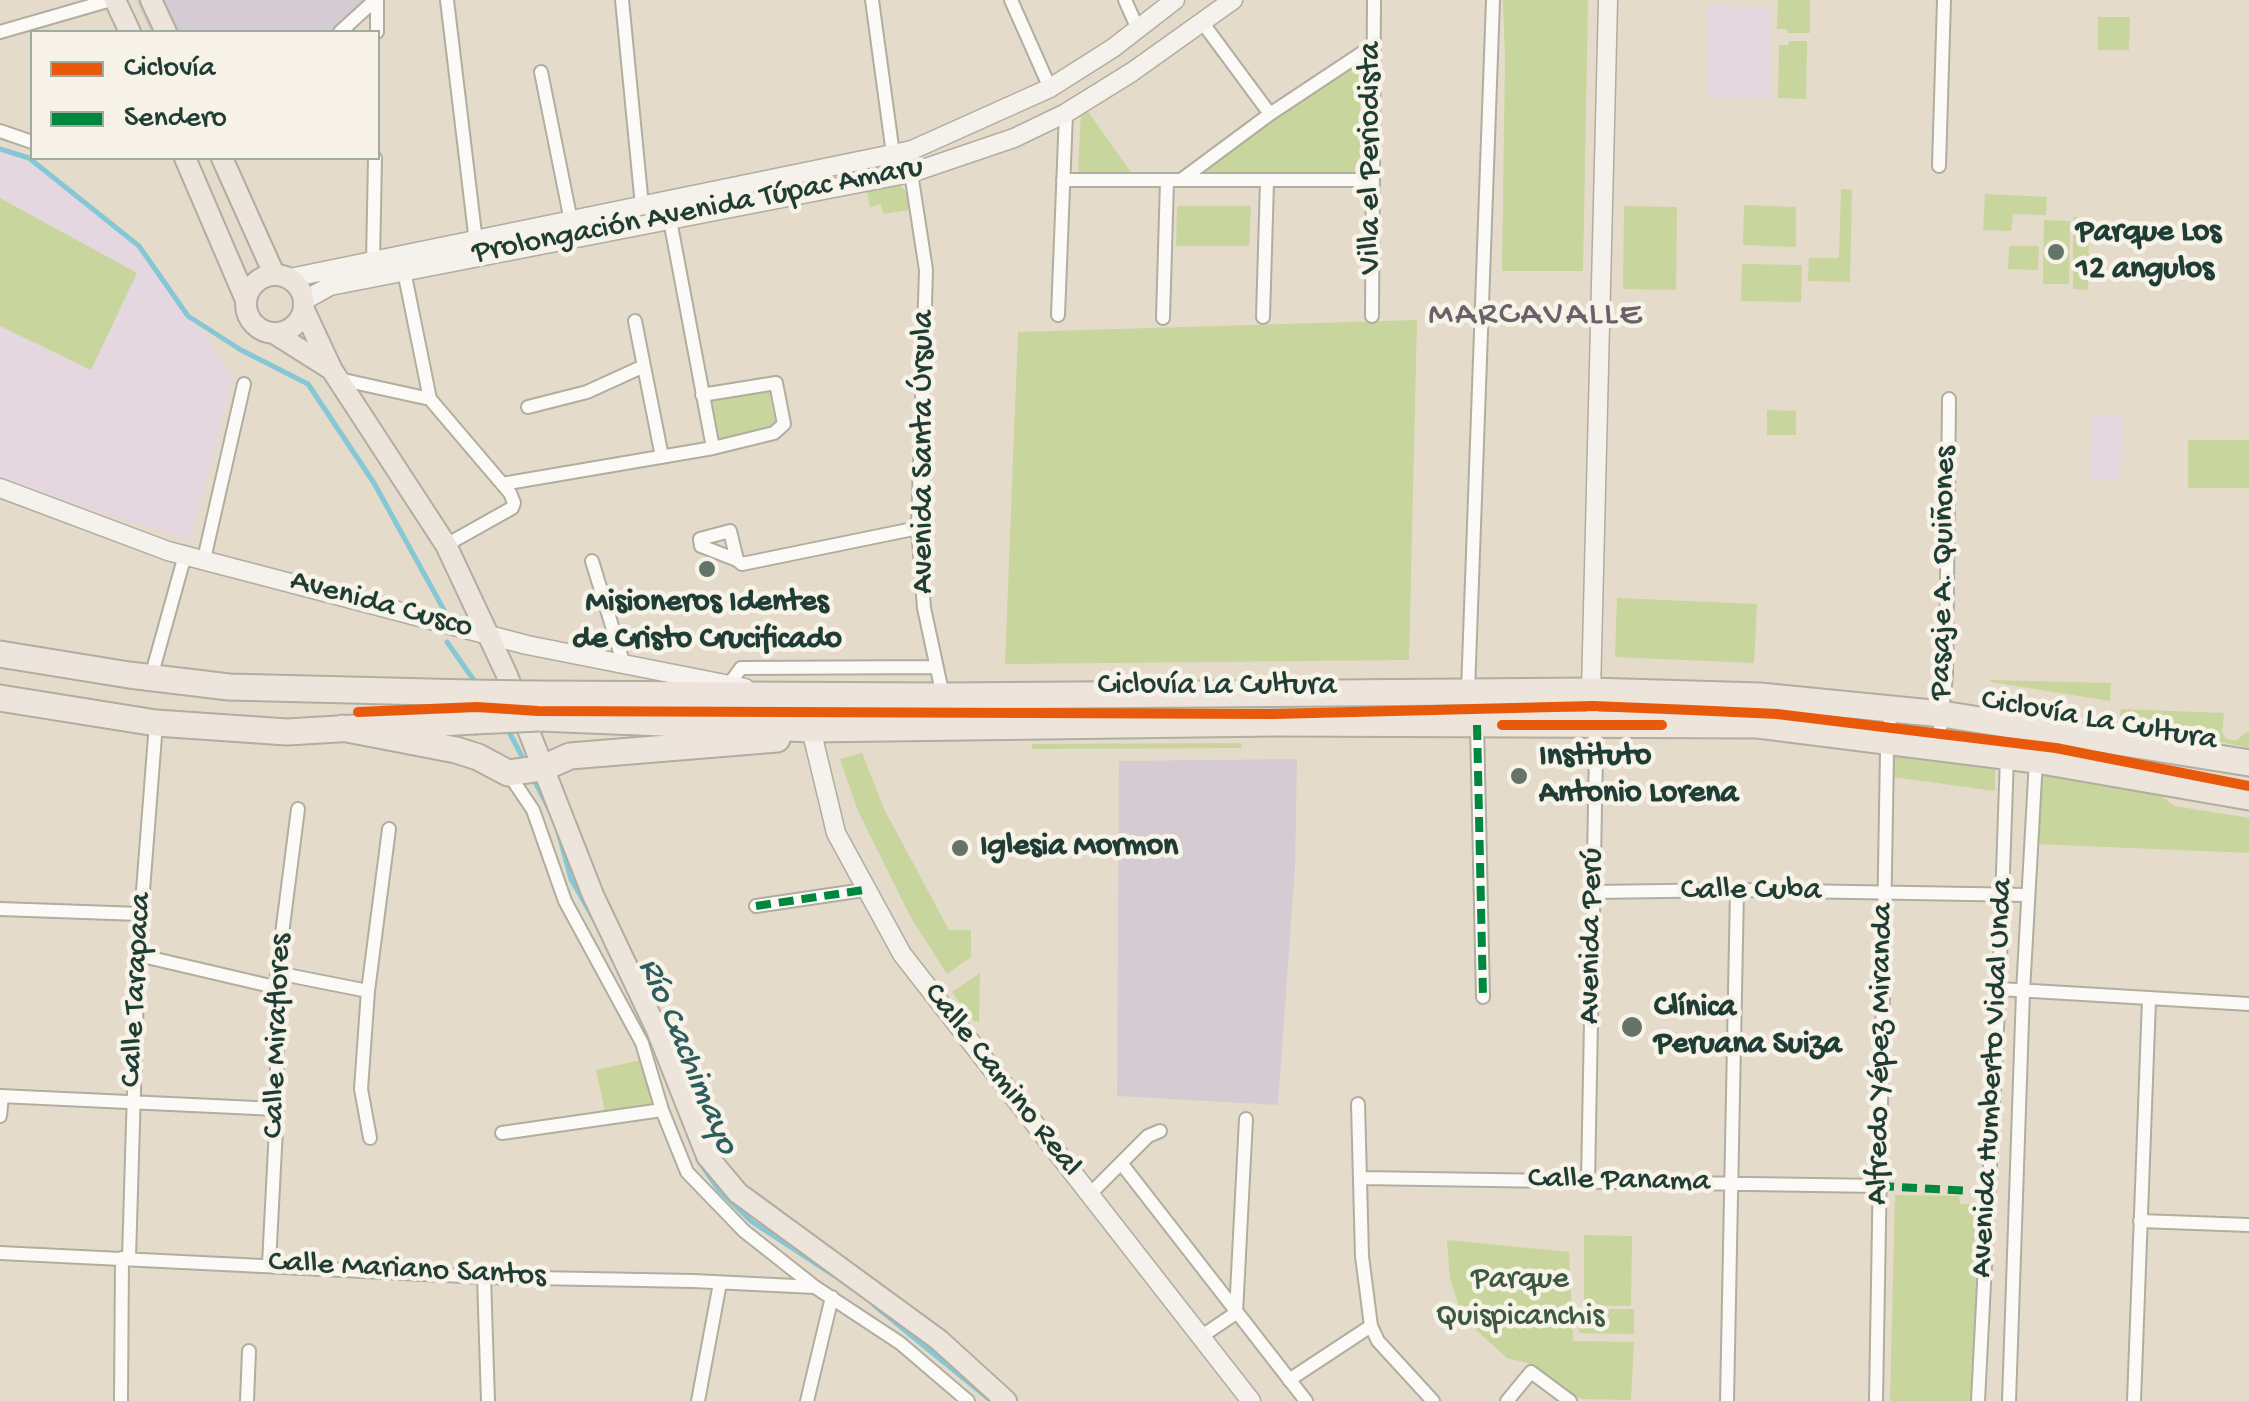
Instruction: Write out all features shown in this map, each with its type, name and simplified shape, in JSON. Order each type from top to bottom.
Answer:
[{"type":"highway","points":[[0,654],[229,688],[470,693],[534,714],[811,729],[1758,725],[2036,760],[2249,797]]},
{"type":"highway","points":[[1428,691],[1428,725]]},
{"type":"highway","points":[[0,698],[156,723],[287,732],[769,696],[1591,691],[1760,696],[1891,707],[2249,763]]},
{"type":"highway","points":[[1122,693],[1122,725]]},
{"type":"highway","points":[[342,728],[456,750],[526,771],[570,756],[766,742],[811,729]]},
{"type":"main road","points":[[113,0],[129,30]]},
{"type":"main road","points":[[152,0],[165,30]]},
{"type":"main road","points":[[185,160],[252,322],[336,375]]},
{"type":"main road","points":[[223,160],[282,276],[302,291],[304,305],[336,375],[446,545],[488,634],[534,714],[526,771],[657,1030],[707,1156],[738,1193],[939,1340],[1000,1399]]},
{"type":"main road","points":[[246,300],[255,282],[282,276]]},
{"type":"main road","points":[[274,333],[291,328],[304,305]]},
{"type":"street","points":[[0,32],[113,0]]},
{"type":"street","points":[[342,30],[376,0]]},
{"type":"street","points":[[376,0],[377,30]]},
{"type":"street","points":[[447,0],[476,242]]},
{"type":"street","points":[[622,0],[642,206]]},
{"type":"street","points":[[872,0],[893,154]]},
{"type":"street","points":[[1012,0],[1050,88]]},
{"type":"street","points":[[1125,0],[1137,28]]},
{"type":"street","name":"Prolongación Avenida Túpac Amaru","points":[[282,276],[476,242],[912,150],[1050,88],[1113,48],[1176,0]]},
{"type":"street","name":"Prolongación Avenida Túpac Amaru","points":[[304,305],[330,286],[911,173],[1014,138],[1066,114],[1233,0]]},
{"type":"street","name":"Villa el Periodista","points":[[1372,316],[1374,0]]},
{"type":"street","points":[[1468,691],[1493,0]]},
{"type":"street","points":[[1591,691],[1608,0]]},
{"type":"street","points":[[1938,166],[1944,0]]},
{"type":"street","points":[[1202,22],[1270,114]]},
{"type":"street","points":[[1174,181],[1372,47]]},
{"type":"street","points":[[541,72],[571,221]]},
{"type":"street","points":[[1058,316],[1066,114]]},
{"type":"street","points":[[0,131],[30,141]]},
{"type":"street","points":[[373,262],[375,160]]},
{"type":"street","name":"Avenida Santa Úrsula","points":[[911,173],[926,270],[918,528],[924,608],[942,696],[944,729]]},
{"type":"street","points":[[1063,180],[1371,180]]},
{"type":"street","points":[[1163,318],[1174,181]]},
{"type":"street","points":[[1264,317],[1267,182]]},
{"type":"street","points":[[670,220],[713,448]]},
{"type":"street","points":[[404,271],[430,399],[514,499],[512,508],[446,545]]},
{"type":"street","points":[[635,321],[662,457]]},
{"type":"street","points":[[528,406],[586,392],[644,366]]},
{"type":"street","points":[[336,375],[430,399]]},
{"type":"street","points":[[502,484],[713,448],[781,429],[784,424],[776,383],[702,396]]},
{"type":"street","points":[[151,677],[195,557],[244,384]]},
{"type":"street","name":"Pasaje A. Quiñones","points":[[1938,746],[1946,674],[1949,399]]},
{"type":"street","name":"Avenida Cusco","points":[[0,488],[195,557],[488,634],[730,684],[769,696]]},
{"type":"street","points":[[737,560],[742,564],[918,528]]},
{"type":"street","points":[[592,562],[624,665]]},
{"type":"street","points":[[730,684],[736,671],[752,667],[936,667]]},
{"type":"street","name":"Avenida Perú","points":[[1588,1182],[1594,892],[1595,725],[1591,691]]},
{"type":"street","name":"Alfredo Yépez Miranda","points":[[1876,1401],[1887,740],[1891,707]]},
{"type":"street","name":"Calle Tarapaca","points":[[121,1401],[140,914],[156,723]]},
{"type":"street","points":[[1477,725],[1483,996]]},
{"type":"street","name":"Calle Camino Real","points":[[811,729],[836,833],[902,954],[1251,1401]]},
{"type":"street","name":"Avenida Humberto Vidal Unda","points":[[1978,1401],[2000,989],[2007,756]]},
{"type":"street","name":"Avenida Humberto Vidal Unda","points":[[2009,1401],[2023,992],[2036,760]]},
{"type":"street","points":[[526,771],[533,810],[565,902],[642,1042],[678,1156],[696,1184],[744,1231],[815,1287],[900,1343],[968,1401]]},
{"type":"street","name":"Calle Miraflores","points":[[269,1264],[277,1109],[277,973],[298,809]]},
{"type":"street","points":[[370,1138],[361,1089],[368,991],[389,830]]},
{"type":"street","points":[[756,906],[864,890]]},
{"type":"street","points":[[1728,1401],[1737,890]]},
{"type":"street","name":"Calle Cuba","points":[[1594,892],[1737,890],[2028,896]]},
{"type":"street","points":[[0,910],[140,914]]},
{"type":"street","points":[[138,955],[279,988]]},
{"type":"street","points":[[277,973],[368,991]]},
{"type":"street","points":[[2000,989],[2249,1004]]},
{"type":"street","points":[[2134,1401],[2150,1000]]},
{"type":"street","points":[[0,1116],[1,1096],[277,1109]]},
{"type":"street","points":[[1358,1104],[1362,1256],[1370,1326],[1378,1341],[1433,1401]]},
{"type":"street","points":[[502,1133],[662,1110]]},
{"type":"street","points":[[1236,1313],[1246,1119]]},
{"type":"street","points":[[1090,1194],[1148,1136],[1160,1131]]},
{"type":"street","points":[[1121,1163],[1306,1401]]},
{"type":"street","name":"Calle Panama","points":[[1360,1178],[1879,1186]]},
{"type":"street","points":[[2140,1220],[2249,1225]]},
{"type":"street","name":"Calle Mariano Santos","points":[[0,1253],[484,1277],[815,1287]]},
{"type":"street","points":[[484,1277],[488,1401]]},
{"type":"street","points":[[698,1401],[720,1284]]},
{"type":"street","points":[[807,1401],[832,1297]]},
{"type":"street","points":[[1199,1338],[1236,1313]]},
{"type":"street","points":[[1289,1380],[1370,1326]]},
{"type":"street","points":[[247,1401],[249,1352]]},
{"type":"street","points":[[1507,1401],[1531,1372],[1570,1401]]},
{"type":"shaded area","points":[[136,0],[378,0],[346,30],[150,30]]},
{"type":"shaded area","points":[[1708,6],[1771,7],[1771,98],[1708,97]]},
{"type":"shaded area","points":[[0,149],[29,158],[139,246],[206,335],[233,379],[191,539],[105,515],[0,478]]},
{"type":"shaded area","points":[[2092,415],[2122,416],[2120,480],[2090,479]]},
{"type":"shaded area","points":[[1297,759],[1295,867],[1278,1105],[1117,1096],[1119,761]]},
{"type":"green space","points":[[1503,0],[1588,0],[1583,271],[1502,271]]},
{"type":"green space","points":[[1778,0],[1810,0],[1810,33],[1777,29]]},
{"type":"green space","points":[[2098,17],[2130,17],[2129,50],[2098,50]]},
{"type":"green space","points":[[1789,41],[1807,41],[1806,99],[1778,98],[1779,45],[1788,45]]},
{"type":"green space","points":[[1359,61],[1361,175],[1195,176]]},
{"type":"green space","points":[[1087,110],[1135,178],[1078,175],[1081,111]]},
{"type":"green space","points":[[899,184],[906,192],[909,210],[883,214],[881,204],[870,207],[866,188]]},
{"type":"green space","points":[[1841,189],[1852,190],[1850,282],[1808,281],[1809,258],[1839,258]]},
{"type":"green space","points":[[1985,194],[2047,197],[2046,215],[2013,214],[2011,231],[1983,230]]},
{"type":"green space","points":[[0,198],[137,273],[91,370],[0,326]]},
{"type":"green space","points":[[1744,205],[1796,207],[1796,247],[1743,245]]},
{"type":"green space","points":[[1177,206],[1251,206],[1249,246],[1176,246]]},
{"type":"green space","points":[[1624,206],[1677,207],[1676,290],[1623,289]]},
{"type":"green space","points":[[2073,217],[2089,218],[2088,290],[2073,289]]},
{"type":"green space","points":[[2044,220],[2070,221],[2069,284],[2043,284]]},
{"type":"green space","points":[[2009,246],[2039,246],[2038,270],[2008,269]]},
{"type":"green space","points":[[1742,264],[1802,265],[1801,302],[1741,301]]},
{"type":"green space","points":[[1417,320],[1409,660],[1005,664],[1018,332]]},
{"type":"green space","points":[[769,390],[776,426],[719,439],[712,400]]},
{"type":"green space","points":[[1767,410],[1796,411],[1796,435],[1767,435]]},
{"type":"green space","points":[[2188,440],[2249,440],[2249,488],[2188,488]]},
{"type":"green space","points":[[1617,598],[1757,604],[1754,663],[1615,657]]},
{"type":"green space","points":[[1991,682],[2111,683],[2110,701]]},
{"type":"green space","points":[[2121,709],[2224,713],[2225,738],[2235,741],[2249,731],[2249,748],[2215,741],[2206,731],[2120,716]]},
{"type":"green space","points":[[1241,743],[1242,748],[1032,749],[1032,744]]},
{"type":"green space","points":[[1894,750],[1995,764],[1995,791],[1893,777]]},
{"type":"green space","points":[[862,753],[884,809],[949,930],[971,930],[971,957],[947,974],[910,916],[858,811],[840,759]]},
{"type":"green space","points":[[2038,769],[2155,791],[2174,806],[2249,818],[2249,853],[2035,844]]},
{"type":"green space","points":[[980,973],[979,1022],[973,1021],[952,992]]},
{"type":"green space","points":[[646,1059],[659,1109],[606,1116],[596,1070]]},
{"type":"green space","points":[[1895,1195],[1959,1196],[1960,1204],[1983,1205],[1971,1401],[1890,1401]]},
{"type":"green space","points":[[1584,1235],[1632,1236],[1631,1306],[1584,1305]]},
{"type":"green space","name":"Parque Quispicanchis","points":[[1447,1240],[1569,1252],[1573,1341],[1634,1342],[1631,1400],[1582,1399],[1560,1389],[1528,1363],[1507,1358],[1462,1317],[1450,1278]]},
{"type":"green space","points":[[1580,1309],[1634,1309],[1634,1334],[1579,1333]]},
{"type":"waterway","name":"Río Cachimayo","points":[[0,149],[30,159]]},
{"type":"waterway","name":"Río Cachimayo","points":[[32,160],[139,246],[188,316],[241,350],[308,384],[374,483],[444,610]]},
{"type":"waterway","name":"Río Cachimayo","points":[[447,642],[478,686]]},
{"type":"waterway","name":"Río Cachimayo","points":[[507,728],[525,762]]},
{"type":"waterway","name":"Río Cachimayo","points":[[532,776],[548,807]]},
{"type":"waterway","name":"Río Cachimayo","points":[[558,831],[571,879],[595,921]]},
{"type":"waterway","name":"Río Cachimayo","points":[[698,1160],[719,1190],[751,1221],[833,1275]]},
{"type":"waterway","name":"Río Cachimayo","points":[[874,1305],[989,1399]]},
{"type":"marked path","points":[[1477,725],[1483,997]]},
{"type":"marked path","points":[[756,906],[864,890]]},
{"type":"marked path","points":[[1879,1186],[1989,1192]]},
{"type":"cycle path","name":"Ciclovía La Cultura","points":[[358,712],[477,707],[538,711],[1273,714],[1593,706],[1777,714],[2056,748],[2249,786]]},
{"type":"cycle path","points":[[1502,725],[1662,725]]},
{"type":"place","name":"Parque Los 12 angulos","points":[[2056,252]]},
{"type":"place","name":"Misioneros Identes de Cristo Crucificado","points":[[707,569]]},
{"type":"place","name":"Instituto Antonio Lorena","points":[[1519,776]]},
{"type":"place","name":"Iglesia Mormon","points":[[960,848]]},
{"type":"place","name":"Clínica Peruana Suiza","points":[[1632,1027]]},
{"type":"district","name":"MARCAVALLE","points":[[1536,317]]}]
